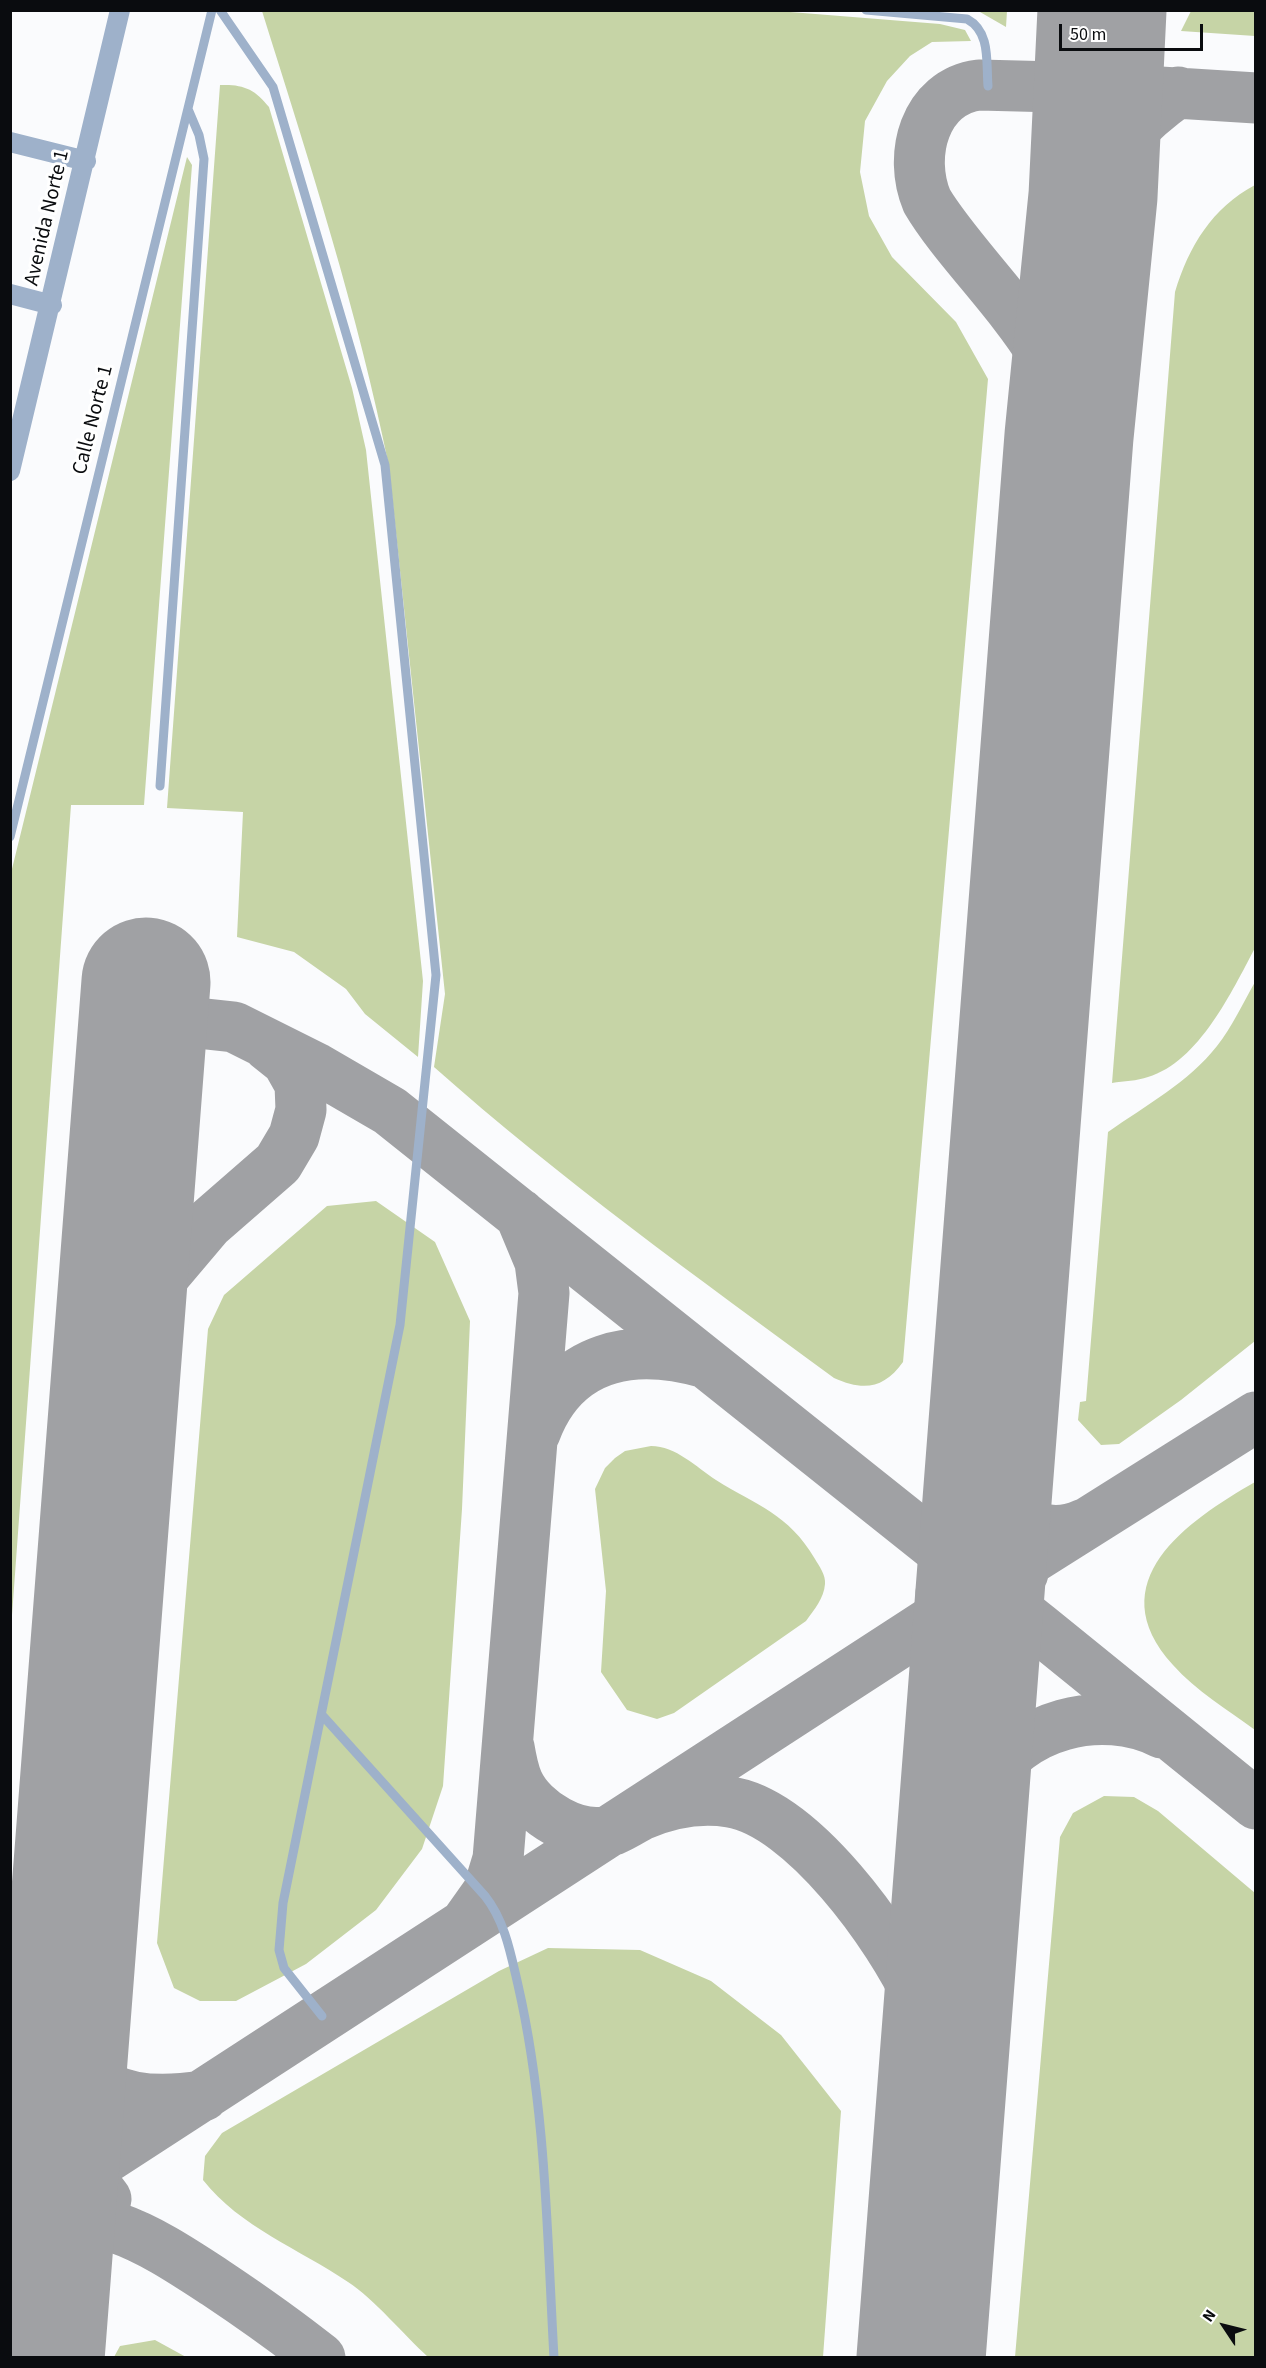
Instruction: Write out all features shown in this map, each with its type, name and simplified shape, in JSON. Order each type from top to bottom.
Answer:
[{"type":"street","name":"Avenida Norte 1","points":[[10,471],[14,446],[52,304],[86,161],[117,11]]},
{"type":"street","points":[[10,142],[86,161]]},
{"type":"street","points":[[10,294],[52,304]]},
{"type":"lane","name":"Calle Norte 1","points":[[10,837],[212,10]]},
{"type":"lane","points":[[220,10],[273,87],[385,465],[436,975],[400,1325],[283,1903],[279,1950],[284,1968],[322,2016]]},
{"type":"lane","points":[[866,10],[967,19],[979,25],[985,37],[988,86]]},
{"type":"lane","points":[[160,786],[204,159],[199,135],[188,109]]},
{"type":"lane","points":[[322,1715],[494,1907],[511,1953],[531,2042],[543,2162],[554,2358]]},
{"type":"green space","points":[[262,11],[778,11],[940,24],[965,30],[971,41],[932,42],[910,56],[887,81],[865,121],[860,172],[869,216],[892,257],[956,322],[988,379],[903,1362],[888,1378],[880,1382],[864,1386],[834,1378],[580,1188],[434,1067],[445,994],[389,467],[348,294]]},
{"type":"green space","points":[[971,11],[1007,11],[1006,27],[980,12]]},
{"type":"green space","points":[[1191,11],[1255,11],[1255,36],[1181,31]]},
{"type":"green space","points":[[220,85],[235,85],[248,89],[259,96],[269,107],[352,388],[366,450],[423,981],[418,1057],[365,1014],[346,989],[294,952],[237,937],[243,812],[167,808]]},
{"type":"green space","points":[[187,157],[192,165],[144,805],[71,805],[11,1629],[11,873]]},
{"type":"green space","points":[[1255,185],[1255,948],[1212,1023],[1183,1057],[1166,1069],[1148,1077],[1112,1083],[1175,292],[1187,259],[1204,230],[1226,205]]},
{"type":"green space","points":[[1255,982],[1255,1341],[1181,1400],[1119,1444],[1101,1445],[1078,1420],[1080,1402],[1086,1401],[1108,1132],[1166,1093],[1206,1059],[1228,1031]]},
{"type":"green space","points":[[376,1201],[435,1242],[470,1321],[462,1509],[443,1786],[422,1849],[376,1910],[306,1964],[236,2001],[200,2001],[174,1988],[157,1943],[208,1329],[224,1295],[327,1206]]},
{"type":"green space","points":[[651,1446],[677,1453],[783,1521],[805,1543],[825,1581],[821,1599],[806,1621],[674,1713],[657,1719],[627,1710],[601,1672],[606,1591],[595,1489],[605,1468],[615,1458],[625,1451]]},
{"type":"green space","points":[[1255,1482],[1255,1730],[1202,1692],[1173,1665],[1152,1635],[1145,1607],[1148,1581],[1160,1557],[1179,1535],[1203,1515]]},
{"type":"green space","points":[[1104,1796],[1134,1797],[1158,1811],[1255,1893],[1255,2357],[1015,2357],[1060,1837],[1073,1813]]},
{"type":"green space","points":[[548,1948],[640,1950],[711,1981],[781,2035],[841,2111],[823,2357],[428,2357],[358,2289],[252,2224],[218,2197],[203,2180],[205,2156],[222,2133],[499,1971]]},
{"type":"green space","points":[[155,2340],[186,2357],[114,2357],[120,2346]]},
{"type":"taxiway","points":[[1069,436],[1066,406],[1054,375],[1036,344],[927,201],[919,165],[925,129],[933,113],[945,100],[960,90],[979,85],[1096,88],[1256,98]]},
{"type":"taxiway","points":[[1093,196],[1108,164],[1127,137],[1151,113],[1178,92]]},
{"type":"taxiway","points":[[142,1017],[234,1027],[316,1068],[390,1111],[1256,1804]]},
{"type":"taxiway","points":[[115,1406],[126,1343],[153,1289],[208,1224],[278,1163],[294,1136],[301,1110],[300,1084],[287,1061],[267,1045]]},
{"type":"taxiway","points":[[466,1923],[488,1892],[498,1859],[544,1293],[540,1262],[520,1214]]},
{"type":"taxiway","points":[[535,1433],[548,1406],[564,1386],[582,1371],[604,1361],[627,1355],[652,1354],[706,1363]]},
{"type":"taxiway","points":[[10,2220],[959,1604],[1256,1417]]},
{"type":"taxiway","points":[[991,1447],[999,1484],[1007,1500],[1018,1514],[1031,1524],[1046,1530],[1064,1530],[1084,1524]]},
{"type":"taxiway","points":[[941,1593],[960,1565],[968,1548],[988,1469]]},
{"type":"taxiway","points":[[965,1761],[972,1683],[979,1644],[993,1608],[1023,1573]]},
{"type":"taxiway","points":[[959,1850],[984,1785],[999,1764],[1018,1747],[1040,1734],[1063,1725],[1088,1720],[1113,1720],[1138,1724],[1162,1733]]},
{"type":"taxiway","points":[[509,1747],[515,1774],[525,1793],[545,1814],[572,1828],[586,1832],[613,1830],[662,1807],[707,1800],[730,1802],[758,1811],[786,1829],[814,1853],[841,1882],[888,1944],[906,1974],[927,2022],[942,2092]]},
{"type":"taxiway","points":[[67,2009],[72,2038],[80,2060],[93,2077],[110,2088],[129,2096],[151,2099],[203,2096]]},
{"type":"taxiway","points":[[63,2067],[69,2120],[79,2153],[95,2185],[106,2199]]},
{"type":"taxiway","points":[[10,2188],[36,2143],[61,2073]]},
{"type":"taxiway","points":[[41,2354],[63,2274],[98,2191]]},
{"type":"taxiway","points":[[10,2228],[40,2221],[68,2219],[94,2222],[143,2239],[192,2267],[256,2310],[320,2358]]},
{"type":"runway","points":[[921,2358],[1069,436],[1093,196],[1102,10]]},
{"type":"runway","points":[[40,2358],[146,982]]}]
